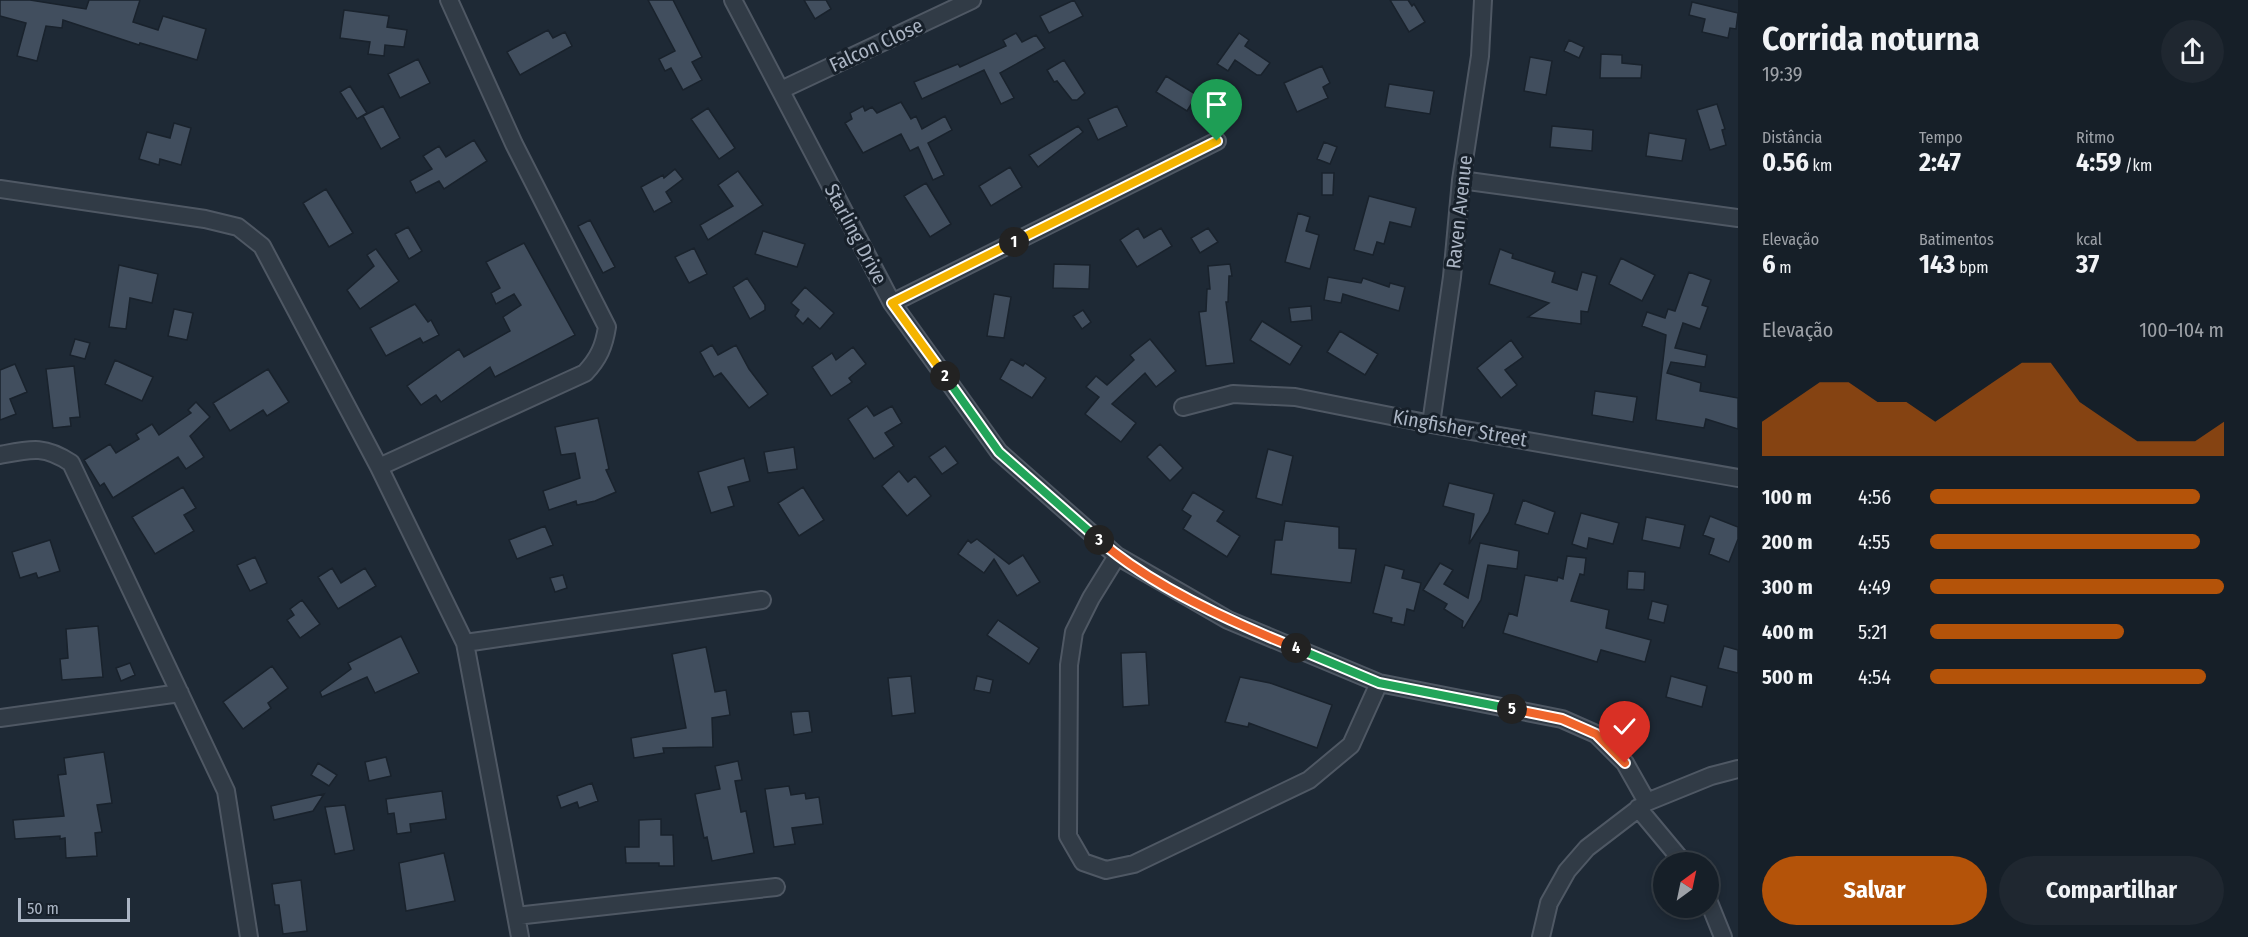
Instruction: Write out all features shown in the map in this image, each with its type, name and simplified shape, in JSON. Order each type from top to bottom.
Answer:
[{"type":"street","points":[[380,467],[585,373],[598,359],[607,327],[514,144],[449,0]]},
{"type":"street","name":"Starling Drive","points":[[734,0],[892,303],[999,452],[1117,556],[1228,620],[1379,683],[1562,719],[1596,734],[1625,763],[1642,805],[1676,852]]},
{"type":"street","name":"Falcon Close","points":[[781,90],[972,0]]},
{"type":"street","name":"Raven Avenue","points":[[1431,424],[1452,277],[1461,180],[1480,56],[1483,0]]},
{"type":"street","points":[[892,303],[1217,141]]},
{"type":"street","points":[[1461,180],[1738,218]]},
{"type":"street","points":[[0,189],[205,219],[238,228],[262,246],[380,467],[465,643],[520,937]]},
{"type":"street","name":"Kingfisher Street","points":[[1184,407],[1233,394],[1295,397],[1431,424],[1738,478]]},
{"type":"street","points":[[0,455],[33,448],[53,451],[70,463],[226,791],[249,937]]},
{"type":"street","points":[[1117,556],[1090,598],[1074,632],[1069,665],[1068,836],[1083,862],[1106,870],[1134,864],[1309,780],[1351,745],[1379,683]]},
{"type":"street","points":[[465,643],[762,600]]},
{"type":"street","points":[[0,718],[180,693]]},
{"type":"street","points":[[1541,937],[1549,903],[1567,871],[1587,848],[1642,805],[1711,776],[1738,770]]},
{"type":"street","points":[[516,916],[776,887]]},
{"type":"street","points":[[1715,918],[1723,937]]},
{"type":"building","points":[[0,0],[30,0],[86,9],[89,0],[140,0],[133,22],[158,30],[163,16],[206,29],[197,60],[140,43],[139,45],[63,20],[62,28],[46,26],[37,61],[17,56],[26,23],[0,16]]},
{"type":"building","points":[[648,0],[673,0],[702,57],[692,62],[702,80],[683,90],[671,68],[665,71],[659,59],[675,51]]},
{"type":"building","points":[[804,0],[826,0],[831,9],[815,19]]},
{"type":"building","points":[[1074,0],[1083,16],[1049,33],[1040,16]]},
{"type":"building","points":[[1390,0],[1408,0],[1412,6],[1414,4],[1425,22],[1409,32]]},
{"type":"building","points":[[1692,2],[1738,13],[1736,29],[1730,28],[1728,38],[1702,32],[1705,19],[1689,15]]},
{"type":"building","points":[[344,10],[389,16],[387,27],[407,30],[404,47],[385,45],[384,56],[368,54],[370,42],[340,38]]},
{"type":"building","points":[[548,30],[553,38],[565,32],[572,46],[520,75],[507,52]]},
{"type":"building","points":[[1016,33],[1022,42],[1036,35],[1045,48],[1000,73],[1014,98],[1001,104],[984,70],[922,99],[914,82],[958,64],[960,67],[1006,46],[1003,40]]},
{"type":"building","points":[[1239,33],[1249,40],[1245,46],[1270,63],[1261,75],[1257,75],[1235,60],[1228,71],[1217,64]]},
{"type":"building","points":[[1569,40],[1584,47],[1579,58],[1564,51]]},
{"type":"building","points":[[1601,54],[1622,55],[1622,63],[1642,65],[1641,78],[1600,78]]},
{"type":"building","points":[[1530,57],[1552,61],[1546,95],[1524,91]]},
{"type":"building","points":[[418,59],[430,83],[400,98],[388,74]]},
{"type":"building","points":[[1064,60],[1085,93],[1077,100],[1072,100],[1057,81],[1054,82],[1047,70]]},
{"type":"building","points":[[1322,66],[1330,83],[1323,87],[1328,98],[1297,112],[1284,83]]},
{"type":"building","points":[[1166,76],[1197,95],[1187,111],[1156,92]]},
{"type":"building","points":[[1389,84],[1434,91],[1430,114],[1385,107]]},
{"type":"building","points":[[350,86],[367,113],[357,119],[340,92]]},
{"type":"building","points":[[901,102],[911,119],[916,116],[922,129],[945,116],[952,130],[928,143],[944,175],[933,180],[918,147],[910,151],[901,134],[863,153],[845,123],[852,119],[850,113],[863,106],[865,111],[872,107],[877,113]]},
{"type":"building","points":[[1717,104],[1725,129],[1722,130],[1726,145],[1710,150],[1697,110]]},
{"type":"building","points":[[383,106],[400,138],[381,149],[363,116]]},
{"type":"building","points":[[1117,106],[1127,126],[1098,140],[1088,119]]},
{"type":"building","points":[[708,108],[735,148],[719,159],[691,119]]},
{"type":"building","points":[[174,123],[191,128],[181,165],[160,159],[159,165],[139,159],[147,132],[170,138]]},
{"type":"building","points":[[1078,126],[1083,132],[1038,167],[1029,155]]},
{"type":"building","points":[[1552,126],[1593,130],[1592,151],[1550,147]]},
{"type":"building","points":[[1649,133],[1686,139],[1682,161],[1646,156]]},
{"type":"building","points":[[474,140],[487,161],[444,189],[439,181],[416,193],[410,181],[432,169],[423,156],[439,146],[446,157]]},
{"type":"building","points":[[1324,142],[1337,147],[1330,164],[1317,159]]},
{"type":"building","points":[[1010,167],[1022,187],[991,206],[979,186]]},
{"type":"building","points":[[675,169],[683,179],[666,192],[672,202],[654,212],[641,187],[663,175],[664,178]]},
{"type":"building","points":[[738,171],[763,205],[708,240],[700,225],[733,206],[718,185]]},
{"type":"building","points":[[1322,173],[1334,173],[1333,195],[1322,195]]},
{"type":"building","points":[[926,183],[951,224],[930,237],[904,196]]},
{"type":"building","points":[[326,189],[353,233],[329,247],[303,203]]},
{"type":"building","points":[[1369,196],[1416,208],[1411,227],[1390,222],[1384,244],[1377,242],[1373,255],[1354,250]]},
{"type":"building","points":[[1298,213],[1310,217],[1306,231],[1319,235],[1310,269],[1285,262]]},
{"type":"building","points":[[590,220],[615,267],[603,273],[578,226]]},
{"type":"building","points":[[408,227],[422,251],[409,259],[395,234]]},
{"type":"building","points":[[1138,228],[1144,238],[1161,228],[1172,246],[1137,267],[1120,240]]},
{"type":"building","points":[[1208,228],[1218,242],[1200,253],[1191,238]]},
{"type":"building","points":[[763,231],[805,244],[797,267],[755,254]]},
{"type":"building","points":[[524,243],[575,335],[495,377],[490,367],[441,402],[436,395],[421,405],[407,386],[459,349],[464,357],[510,331],[503,317],[521,305],[514,294],[496,304],[491,293],[500,288],[486,262]]},
{"type":"building","points":[[694,248],[707,274],[689,283],[675,257]]},
{"type":"building","points":[[376,249],[399,281],[360,309],[347,290],[374,266],[367,255]]},
{"type":"building","points":[[1500,249],[1513,254],[1512,258],[1555,272],[1552,282],[1577,290],[1582,272],[1597,276],[1588,312],[1581,311],[1581,324],[1528,317],[1549,303],[1489,284]]},
{"type":"building","points":[[1621,258],[1655,275],[1642,301],[1609,284]]},
{"type":"building","points":[[1054,264],[1090,265],[1089,289],[1053,288]]},
{"type":"building","points":[[1230,264],[1232,276],[1229,276],[1228,302],[1226,302],[1234,363],[1206,366],[1199,312],[1206,311],[1207,289],[1210,289],[1208,266]]},
{"type":"building","points":[[119,265],[158,274],[152,303],[130,298],[126,329],[109,327]]},
{"type":"building","points":[[1689,272],[1711,280],[1702,305],[1708,307],[1700,329],[1683,323],[1675,348],[1707,355],[1705,367],[1671,362],[1667,373],[1701,383],[1700,391],[1738,398],[1738,429],[1706,419],[1704,428],[1656,420],[1666,335],[1642,326],[1647,312],[1665,318],[1668,309],[1675,311]]},
{"type":"building","points":[[1328,277],[1361,283],[1363,278],[1389,287],[1390,283],[1405,287],[1399,311],[1343,294],[1341,303],[1324,300]]},
{"type":"building","points":[[747,278],[765,305],[765,310],[750,319],[733,287]]},
{"type":"building","points":[[805,287],[834,313],[820,329],[808,318],[803,324],[795,316],[799,310],[791,303]]},
{"type":"building","points":[[994,294],[1011,297],[1004,338],[987,336]]},
{"type":"building","points":[[415,304],[428,322],[431,320],[439,335],[423,343],[420,338],[386,356],[370,328]]},
{"type":"building","points":[[1311,306],[1312,320],[1291,322],[1289,308]]},
{"type":"building","points":[[174,309],[193,313],[187,340],[168,336]]},
{"type":"building","points":[[1083,310],[1091,322],[1082,329],[1073,316]]},
{"type":"building","points":[[1262,321],[1302,346],[1290,365],[1250,340]]},
{"type":"building","points":[[1340,331],[1378,354],[1365,375],[1327,352]]},
{"type":"building","points":[[75,339],[90,343],[85,359],[70,355]]},
{"type":"building","points":[[1150,339],[1176,371],[1156,387],[1145,373],[1112,404],[1136,423],[1121,442],[1085,414],[1099,397],[1086,387],[1096,376],[1107,385],[1134,360],[1130,355]]},
{"type":"building","points":[[1511,340],[1523,357],[1505,370],[1517,385],[1501,398],[1477,368]]},
{"type":"building","points":[[712,345],[718,355],[736,345],[749,369],[768,394],[749,408],[721,373],[714,377],[700,352]]},
{"type":"building","points":[[853,347],[866,364],[849,378],[852,382],[831,396],[812,367],[832,353],[836,360]]},
{"type":"building","points":[[1011,359],[1023,366],[1025,363],[1046,378],[1032,398],[1000,379]]},
{"type":"building","points":[[115,360],[153,377],[142,401],[105,384]]},
{"type":"building","points":[[15,364],[27,392],[10,399],[16,414],[0,420],[0,370]]},
{"type":"building","points":[[74,366],[80,417],[70,418],[71,426],[53,428],[46,369]]},
{"type":"building","points":[[268,369],[289,402],[267,416],[263,410],[230,431],[213,403]]},
{"type":"building","points":[[1595,391],[1637,397],[1633,422],[1592,415]]},
{"type":"building","points":[[196,402],[210,417],[190,436],[204,457],[186,469],[178,457],[113,498],[104,483],[100,486],[84,460],[110,444],[116,453],[139,439],[136,434],[152,424],[159,435],[191,413],[188,410]]},
{"type":"building","points":[[867,406],[874,416],[892,406],[902,423],[885,433],[894,446],[874,459],[848,419]]},
{"type":"building","points":[[598,418],[609,469],[606,470],[616,492],[595,501],[577,505],[576,501],[549,510],[543,491],[580,478],[575,453],[561,455],[555,427]]},
{"type":"building","points":[[1160,444],[1183,468],[1170,481],[1147,457]]},
{"type":"building","points":[[945,446],[958,463],[942,474],[929,457]]},
{"type":"building","points":[[794,447],[797,469],[768,473],[764,452]]},
{"type":"building","points":[[1268,449],[1293,456],[1282,505],[1256,498]]},
{"type":"building","points":[[744,458],[750,481],[728,487],[734,506],[711,513],[698,472]]},
{"type":"building","points":[[899,471],[908,482],[915,476],[931,496],[907,516],[882,486]]},
{"type":"building","points":[[1449,483],[1494,494],[1489,512],[1469,544],[1474,514],[1443,506]]},
{"type":"building","points":[[183,487],[196,508],[184,515],[194,531],[155,554],[132,517]]},
{"type":"building","points":[[803,487],[824,520],[799,536],[778,503]]},
{"type":"building","points":[[1193,492],[1224,511],[1217,521],[1240,536],[1227,557],[1183,529],[1191,516],[1182,510]]},
{"type":"building","points":[[1523,500],[1555,512],[1548,534],[1515,524]]},
{"type":"building","points":[[1581,513],[1619,523],[1613,544],[1589,538],[1587,549],[1572,544]]},
{"type":"building","points":[[1710,516],[1738,527],[1738,539],[1729,562],[1709,554],[1714,539],[1703,535]]},
{"type":"building","points":[[1646,517],[1685,525],[1680,548],[1642,540]]},
{"type":"building","points":[[1285,521],[1339,527],[1339,548],[1356,549],[1351,583],[1271,574],[1275,540],[1282,540]]},
{"type":"building","points":[[545,526],[553,545],[517,559],[509,540]]},
{"type":"building","points":[[977,539],[1009,564],[1023,555],[1040,582],[1017,596],[994,559],[984,573],[958,554],[968,540],[971,543]]},
{"type":"building","points":[[50,540],[60,571],[38,578],[36,573],[20,578],[12,552]]},
{"type":"building","points":[[1480,543],[1519,551],[1517,569],[1488,565],[1481,600],[1464,628],[1462,627],[1463,621],[1444,609],[1447,604],[1423,590],[1440,563],[1453,570],[1444,584],[1468,598]]},
{"type":"building","points":[[1567,556],[1586,558],[1584,575],[1580,574],[1571,601],[1609,610],[1606,628],[1651,640],[1645,662],[1601,650],[1597,662],[1503,633],[1509,613],[1517,616],[1525,575],[1557,581],[1558,577],[1563,579]]},
{"type":"building","points":[[255,557],[267,583],[250,591],[237,565]]},
{"type":"building","points":[[1385,565],[1404,570],[1402,578],[1421,583],[1414,611],[1407,609],[1404,625],[1391,622],[1392,618],[1373,613]]},
{"type":"building","points":[[332,568],[341,583],[365,568],[376,586],[338,609],[318,577]]},
{"type":"building","points":[[1628,571],[1645,572],[1644,590],[1627,589]]},
{"type":"building","points":[[563,575],[567,588],[555,592],[550,578]]},
{"type":"building","points":[[302,600],[320,624],[300,638],[287,620],[294,615],[290,609]]},
{"type":"building","points":[[1652,601],[1668,605],[1664,623],[1648,619]]},
{"type":"building","points":[[998,620],[1039,648],[1029,664],[987,635]]},
{"type":"building","points":[[98,626],[103,677],[62,680],[60,659],[68,658],[66,629]]},
{"type":"building","points":[[401,636],[419,673],[375,693],[367,677],[322,697],[320,692],[351,669],[348,663]]},
{"type":"building","points":[[1724,646],[1738,650],[1738,673],[1718,668]]},
{"type":"building","points":[[706,647],[715,692],[726,690],[730,715],[712,718],[713,747],[663,748],[664,753],[634,758],[631,738],[686,728],[672,654]]},
{"type":"building","points":[[1146,652],[1149,705],[1123,707],[1121,653]]},
{"type":"building","points":[[130,663],[135,675],[121,681],[116,668]]},
{"type":"building","points":[[272,666],[288,688],[268,703],[271,708],[243,729],[223,702]]},
{"type":"building","points":[[911,676],[915,713],[892,716],[888,678]]},
{"type":"building","points":[[977,676],[993,680],[990,693],[974,690]]},
{"type":"building","points":[[1671,676],[1707,686],[1702,707],[1666,697]]},
{"type":"building","points":[[1240,677],[1270,683],[1332,705],[1317,748],[1249,723],[1248,727],[1225,722]]},
{"type":"building","points":[[809,711],[812,732],[794,735],[791,712]]},
{"type":"building","points":[[104,752],[112,803],[97,805],[102,832],[95,833],[97,856],[66,858],[65,838],[60,839],[60,836],[15,839],[13,820],[64,816],[58,775],[66,774],[64,758]]},
{"type":"building","points":[[386,757],[391,776],[369,781],[365,762]]},
{"type":"building","points":[[738,761],[742,780],[735,781],[741,812],[746,811],[754,853],[712,861],[707,837],[704,838],[695,794],[720,789],[715,766]]},
{"type":"building","points":[[318,763],[337,775],[329,786],[311,775]]},
{"type":"building","points":[[592,783],[598,801],[579,808],[577,802],[561,808],[557,796]]},
{"type":"building","points":[[789,786],[791,795],[805,793],[806,799],[819,797],[823,824],[792,828],[795,844],[774,847],[765,789]]},
{"type":"building","points":[[442,791],[446,819],[410,824],[411,832],[397,834],[394,813],[388,814],[386,799]]},
{"type":"building","points":[[324,794],[313,811],[274,820],[271,806]]},
{"type":"building","points":[[345,805],[354,850],[335,854],[325,807]]},
{"type":"building","points":[[661,819],[661,835],[673,835],[674,866],[659,866],[659,863],[626,863],[625,847],[639,847],[639,820]]},
{"type":"building","points":[[444,853],[455,901],[406,911],[399,863]]},
{"type":"building","points":[[301,880],[307,931],[283,934],[279,905],[275,905],[272,884]]},
{"type":"route","points":[[1217,141],[892,303],[999,452],[1117,556],[1228,620],[1379,683],[1562,719],[1596,734],[1625,763]]}]
